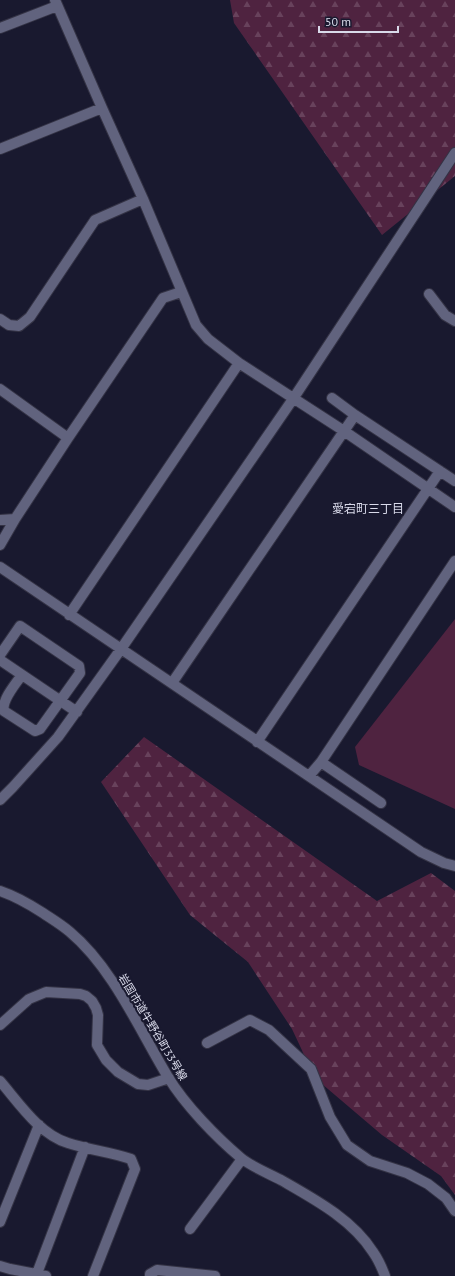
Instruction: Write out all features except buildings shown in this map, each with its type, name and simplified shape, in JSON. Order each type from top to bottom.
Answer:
[{"type":"street","points":[[0,28],[56,3],[143,199],[181,292],[196,325],[208,339],[239,363],[344,431],[455,507]]},
{"type":"street","points":[[0,149],[102,108]]},
{"type":"street","points":[[0,800],[58,737],[77,712],[293,399],[455,153]]},
{"type":"street","points":[[0,319],[9,325],[19,326],[30,318],[95,220],[143,199]]},
{"type":"street","points":[[0,545],[68,438],[163,298],[181,292]]},
{"type":"street","points":[[429,294],[445,315],[455,321]]},
{"type":"street","points":[[69,615],[239,363]]},
{"type":"street","points":[[0,389],[68,438]]},
{"type":"street","points":[[332,398],[355,415],[455,481]]},
{"type":"street","points":[[172,683],[355,415]]},
{"type":"street","points":[[257,742],[429,490],[440,471]]},
{"type":"street","points":[[0,520],[16,519]]},
{"type":"street","points":[[309,776],[321,762],[455,561]]},
{"type":"street","points":[[0,567],[421,852],[444,863],[455,866]]},
{"type":"street","points":[[0,655],[20,626],[79,666],[80,673],[40,729],[36,731],[4,711],[4,702],[22,675]]},
{"type":"street","points":[[0,660],[77,712]]},
{"type":"street","points":[[321,762],[381,804]]},
{"type":"street","name":"岩国市道牛野谷町33号線","points":[[0,891],[31,905],[71,933],[87,949],[112,982],[140,1025],[169,1078],[188,1104],[242,1159],[305,1194],[338,1215],[355,1229],[374,1252],[385,1276]]},
{"type":"street","points":[[0,1025],[29,999],[46,992],[80,994],[86,996],[92,1001],[96,1008],[98,1015],[97,1045],[106,1060],[118,1072],[138,1084],[148,1085],[169,1078]]},
{"type":"street","points":[[207,1043],[250,1020],[269,1030],[311,1069],[330,1117],[347,1145],[370,1161],[406,1173],[428,1184],[446,1198],[455,1211]]},
{"type":"street","points":[[0,1081],[39,1125],[55,1137],[67,1143],[131,1159],[135,1169],[93,1276]]},
{"type":"street","points":[[0,1222],[39,1125]]},
{"type":"street","points":[[0,1266],[10,1270],[39,1275],[85,1147]]},
{"type":"street","points":[[190,1230],[242,1159]]},
{"type":"street","points":[[150,1276],[150,1274],[157,1270],[215,1276]]},
{"type":"green space","points":[[230,0],[455,0],[455,176],[382,235],[234,23]]},
{"type":"green space","points":[[455,619],[455,809],[359,765],[355,747]]},
{"type":"green space","points":[[144,737],[377,901],[431,873],[455,891],[455,1195],[441,1176],[382,1135],[315,1078],[292,1029],[248,962],[190,915],[101,782]]},
{"type":"district","name":"愛宕町三丁目","points":[[368,508]]}]
